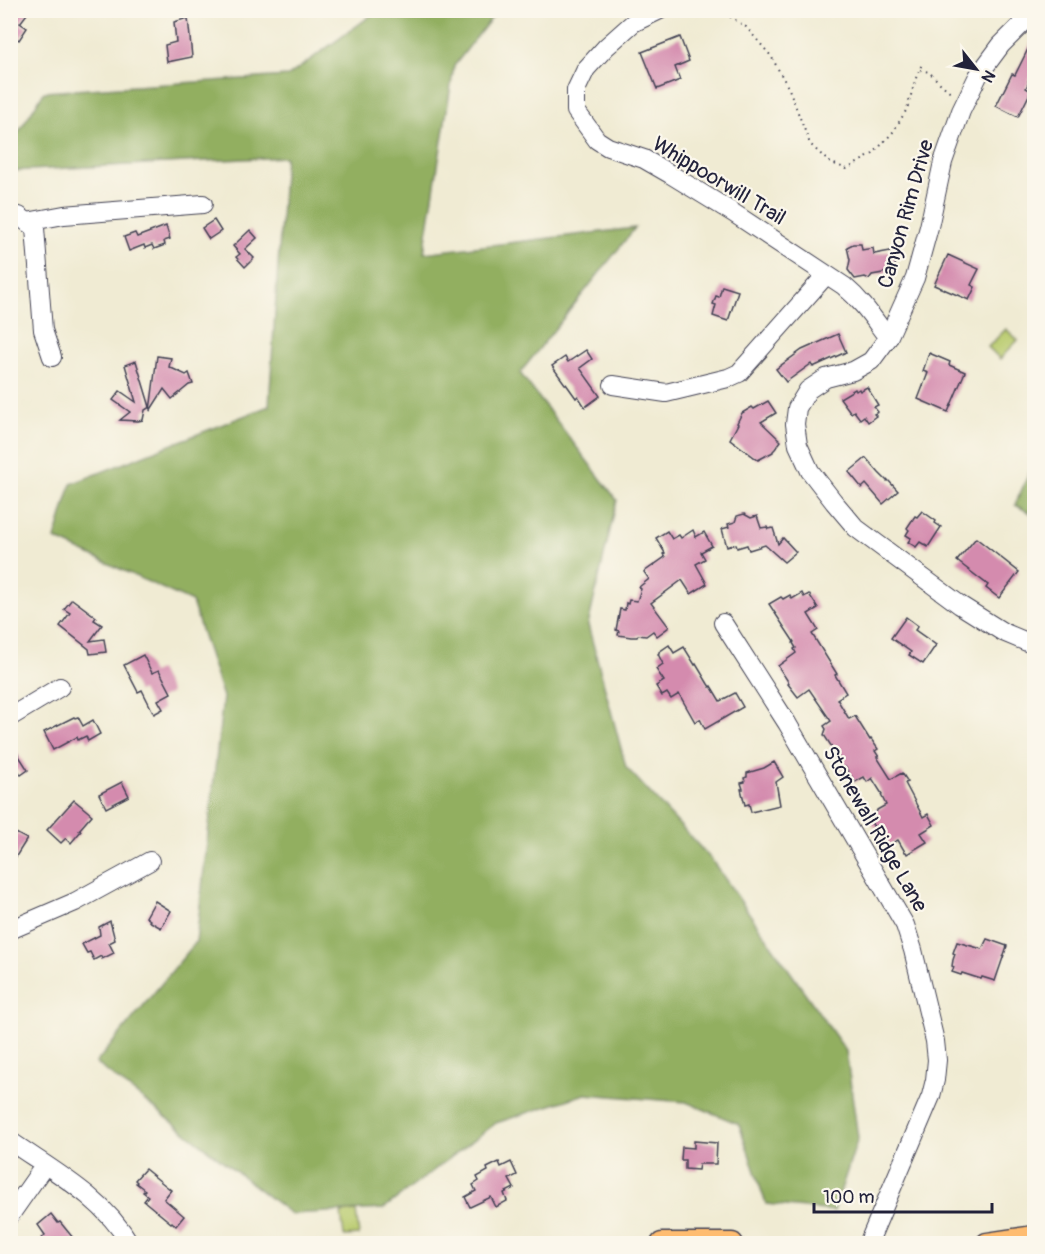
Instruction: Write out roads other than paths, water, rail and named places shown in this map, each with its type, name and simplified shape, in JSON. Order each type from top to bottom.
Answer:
[{"type":"main road","points":[[987,1244],[1035,1237]]},
{"type":"main road","points":[[662,1244],[692,1242],[732,1244]]},
{"type":"street","name":"Whippoorwill Trail","points":[[660,10],[633,23],[586,69],[576,90],[576,111],[597,140],[608,147],[644,159],[670,174],[844,286],[869,310],[888,338]]},
{"type":"street","name":"Canyon Rim Drive","points":[[1034,14],[1001,45],[978,76],[961,111],[942,162],[915,278],[888,338],[871,361],[853,371],[826,378],[808,390],[797,408],[795,424],[798,445],[810,471],[856,528],[960,605],[1003,632],[1035,645]]},
{"type":"street","points":[[19,218],[203,204]]},
{"type":"street","points":[[19,218],[35,228],[42,330],[52,357]]},
{"type":"street","points":[[613,385],[666,393],[728,378],[739,373],[826,275]]},
{"type":"street","name":"Stonewall Ridge Lane","points":[[723,623],[787,723],[906,925],[935,1041],[937,1060],[931,1096],[868,1244]]},
{"type":"street","points":[[10,717],[60,687]]},
{"type":"street","points":[[10,930],[75,902],[150,861]]},
{"type":"street","points":[[10,1141],[83,1191],[115,1222],[129,1244]]},
{"type":"street","points":[[10,1215],[45,1165]]}]
